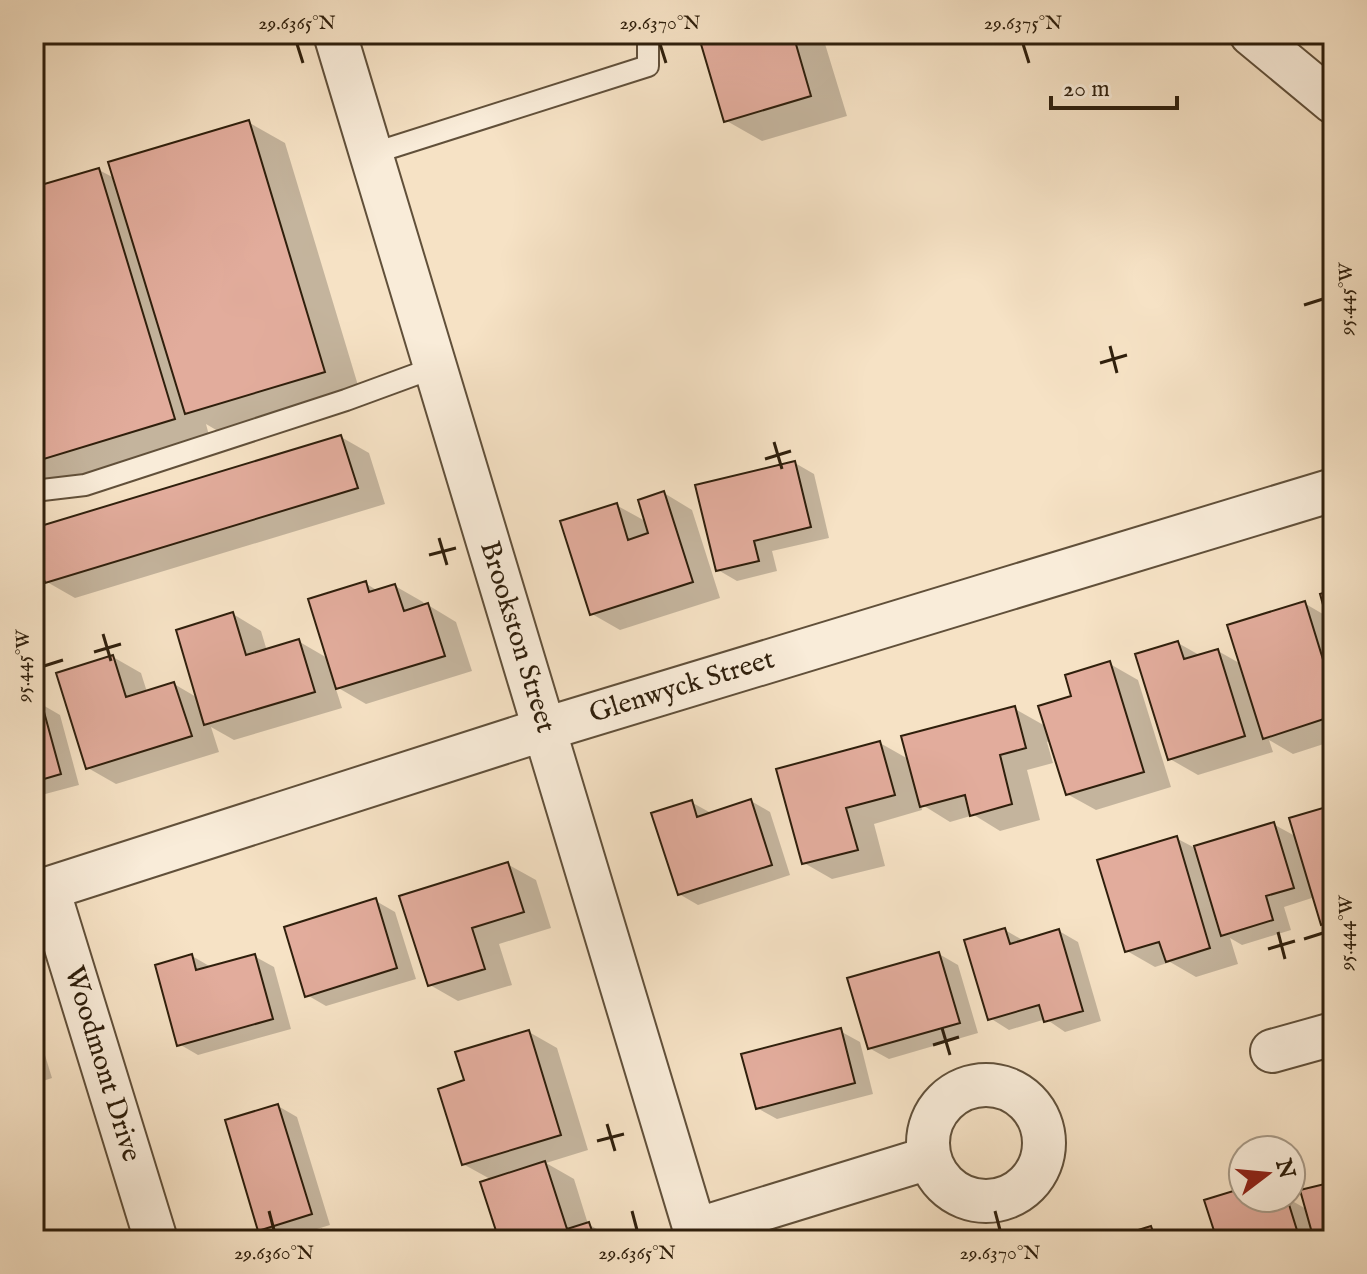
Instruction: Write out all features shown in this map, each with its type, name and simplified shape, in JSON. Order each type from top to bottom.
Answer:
[{"type":"street","name":"Brookston Street","points":[[335,34],[697,1235]]},
{"type":"street","points":[[1251,34],[1333,102]]},
{"type":"street","name":"Glenwyck Street","points":[[41,891],[545,729],[1333,490]]},
{"type":"street","name":"Woodmont Drive","points":[[41,891],[156,1240]]},
{"type":"street","points":[[1272,1051],[1333,1034]]},
{"type":"street","points":[[697,1235],[929,1158]]},
{"type":"lane","points":[[371,154],[648,66],[648,34]]},
{"type":"lane","points":[[34,491],[85,485],[346,400],[436,367]]},
{"type":"building","points":[[698,34],[793,34],[811,96],[724,122]]},
{"type":"building","points":[[249,120],[325,372],[185,414],[108,162]]},
{"type":"building","points":[[99,168],[175,419],[34,462],[34,187]]},
{"type":"building","points":[[341,435],[358,488],[45,583],[34,546],[34,528]]},
{"type":"building","points":[[795,461],[811,527],[754,541],[759,561],[716,571],[695,485]]},
{"type":"building","points":[[664,491],[693,582],[590,615],[560,521],[617,503],[628,540],[648,533],[638,500]]},
{"type":"building","points":[[366,581],[369,592],[395,584],[404,611],[428,603],[445,656],[336,689],[308,599]]},
{"type":"building","points":[[1333,590],[1333,641],[1320,594]]},
{"type":"building","points":[[1305,601],[1333,692],[1333,716],[1263,739],[1227,625]]},
{"type":"building","points":[[233,612],[246,655],[299,639],[315,692],[204,725],[176,630]]},
{"type":"building","points":[[1178,641],[1184,659],[1218,649],[1245,736],[1168,760],[1135,654]]},
{"type":"building","points":[[113,655],[126,697],[174,682],[192,736],[86,769],[56,673]]},
{"type":"building","points":[[1110,661],[1144,772],[1066,795],[1038,706],[1071,696],[1065,675]]},
{"type":"building","points":[[41,701],[61,774],[34,782],[34,704]]},
{"type":"building","points":[[1015,706],[1026,748],[1000,755],[1012,804],[970,816],[965,795],[920,807],[901,736]]},
{"type":"building","points":[[880,741],[895,795],[846,808],[858,850],[802,864],[776,769]]},
{"type":"building","points":[[751,799],[772,865],[678,895],[651,813],[692,800],[697,817]]},
{"type":"building","points":[[1333,805],[1333,921],[1321,925],[1289,818]]},
{"type":"building","points":[[1274,822],[1294,888],[1266,896],[1273,920],[1221,936],[1194,846]]},
{"type":"building","points":[[1177,836],[1210,948],[1166,962],[1159,942],[1125,952],[1097,860]]},
{"type":"building","points":[[508,862],[524,912],[472,928],[485,969],[428,986],[399,896]]},
{"type":"building","points":[[376,898],[397,968],[305,997],[284,927]]},
{"type":"building","points":[[1005,928],[1010,944],[1059,929],[1083,1011],[1044,1022],[1039,1005],[988,1020],[964,940]]},
{"type":"building","points":[[939,952],[960,1023],[868,1049],[847,978]]},
{"type":"building","points":[[192,954],[196,970],[255,954],[273,1019],[177,1046],[155,965]]},
{"type":"building","points":[[841,1028],[855,1083],[756,1109],[741,1054]]},
{"type":"building","points":[[529,1030],[561,1135],[462,1165],[438,1089],[464,1080],[455,1052]]},
{"type":"building","points":[[278,1104],[312,1214],[258,1231],[225,1120]]},
{"type":"building","points":[[545,1161],[567,1229],[589,1222],[595,1240],[499,1240],[480,1182]]},
{"type":"building","points":[[1333,1182],[1333,1240],[1314,1240],[1307,1214],[1307,1188]]},
{"type":"building","points":[[1227,1193],[1227,1214],[1292,1214],[1300,1240],[1217,1240],[1204,1200]]},
{"type":"building","points":[[1151,1226],[1156,1240],[1106,1240]]},
{"type":"building","points":[[321,1230],[325,1240],[289,1240]]}]
